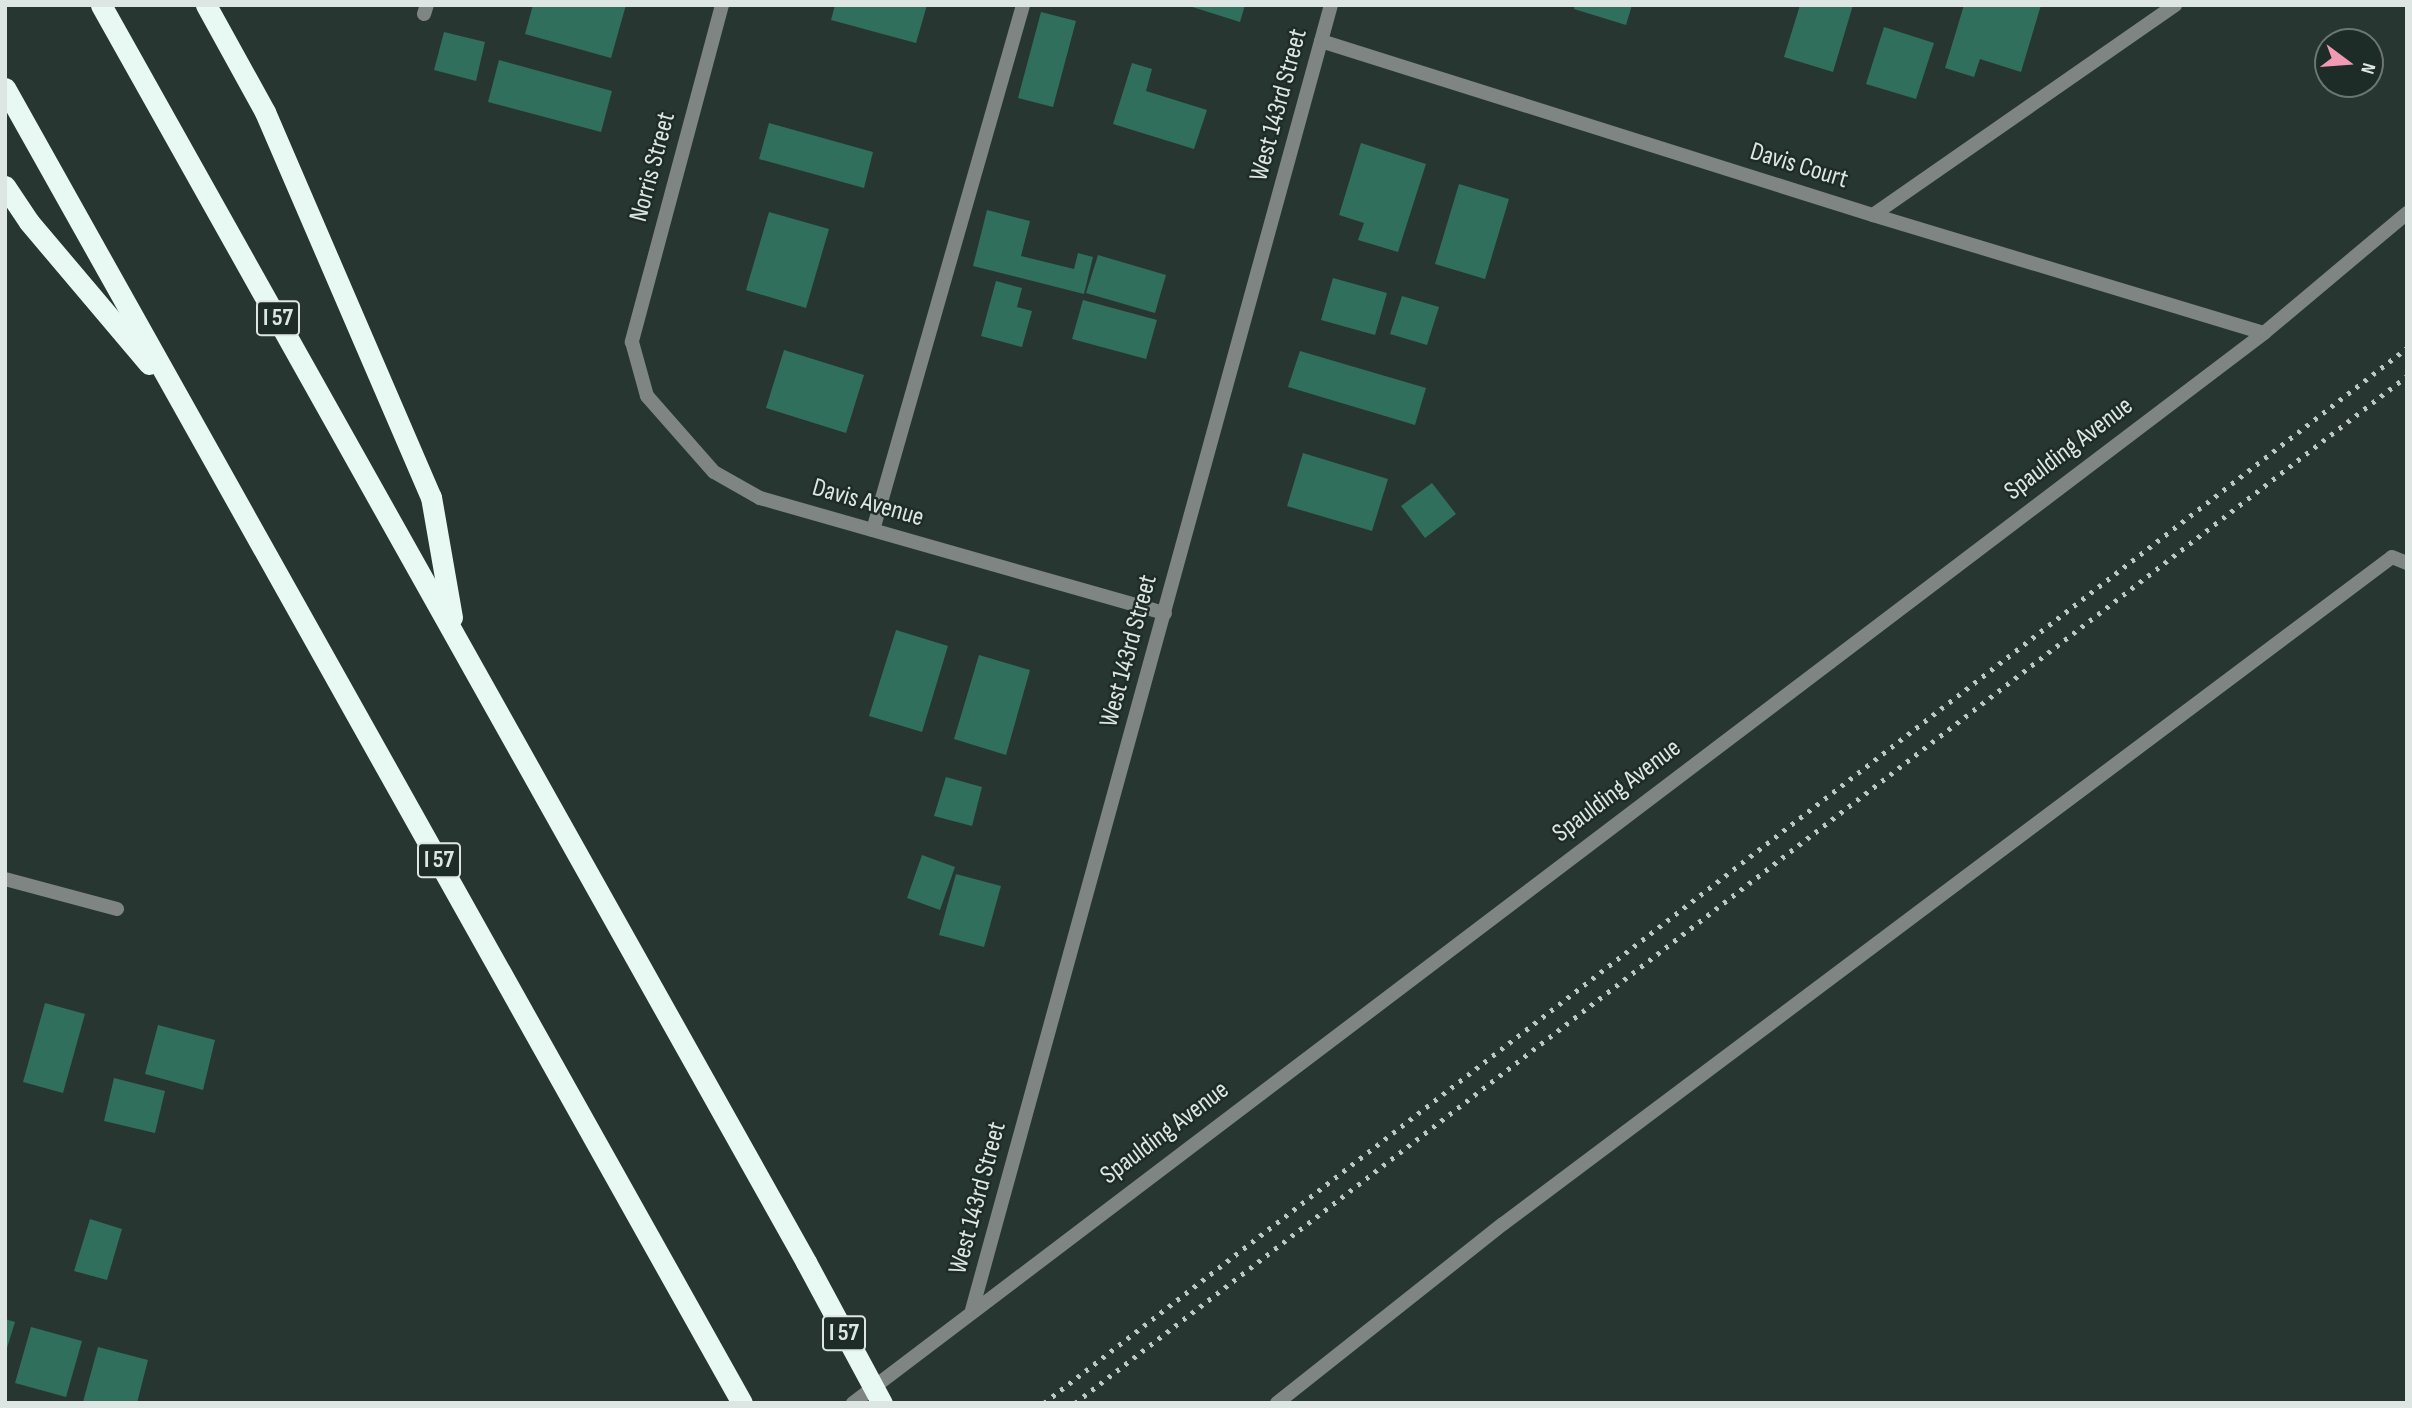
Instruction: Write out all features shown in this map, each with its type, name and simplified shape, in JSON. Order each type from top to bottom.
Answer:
[{"type":"highway","name":"I 57","points":[[101,5],[806,1262],[882,1403]]},
{"type":"highway","points":[[206,5],[265,112],[431,497],[454,632]]},
{"type":"highway","name":"I 57","points":[[5,88],[696,1316],[742,1403]]},
{"type":"highway","points":[[5,186],[29,222],[182,403]]},
{"type":"street","name":"Norris Street","points":[[632,342],[723,5]]},
{"type":"street","points":[[873,530],[1023,5]]},
{"type":"street","name":"West 143rd Street","points":[[972,1310],[1331,5]]},
{"type":"street","points":[[1873,215],[2175,5]]},
{"type":"street","name":"Davis Court","points":[[1321,41],[1873,215],[2264,332]]},
{"type":"street","name":"Spaulding Avenue","points":[[853,1403],[972,1310],[2264,332],[2407,213]]},
{"type":"street","name":"Davis Avenue","points":[[632,342],[647,396],[714,472],[760,498],[1165,613]]},
{"type":"street","points":[[1277,1403],[1503,1224],[2392,556],[2407,563]]},
{"type":"street","points":[[5,878],[117,909]]},
{"type":"building","points":[[533,5],[626,5],[611,58],[525,34]]},
{"type":"building","points":[[835,5],[927,5],[916,43],[831,20]]},
{"type":"building","points":[[1186,5],[1245,5],[1240,22]]},
{"type":"building","points":[[1575,5],[1632,5],[1626,25],[1574,9]]},
{"type":"building","points":[[1800,5],[1853,5],[1833,72],[1784,57]]},
{"type":"building","points":[[1964,5],[2041,5],[2021,72],[1980,59],[1974,77],[1945,68]]},
{"type":"building","points":[[1041,12],[1076,21],[1053,107],[1018,98]]},
{"type":"building","points":[[1884,27],[1934,43],[1916,99],[1866,84]]},
{"type":"building","points":[[444,32],[485,42],[476,81],[434,70]]},
{"type":"building","points":[[499,60],[612,91],[601,132],[488,102]]},
{"type":"building","points":[[1132,63],[1152,69],[1146,91],[1207,110],[1194,149],[1113,124]]},
{"type":"building","points":[[769,123],[873,152],[864,188],[759,159]]},
{"type":"building","points":[[1361,143],[1426,164],[1398,252],[1358,240],[1364,223],[1339,215]]},
{"type":"building","points":[[1459,184],[1509,199],[1485,279],[1435,264]]},
{"type":"building","points":[[987,210],[1030,221],[1021,256],[1074,269],[1078,253],[1093,257],[1084,294],[973,266]]},
{"type":"building","points":[[769,212],[829,229],[806,308],[746,290]]},
{"type":"building","points":[[1098,255],[1166,275],[1155,313],[1086,293]]},
{"type":"building","points":[[1333,278],[1387,293],[1375,335],[1321,320]]},
{"type":"building","points":[[996,281],[1022,288],[1017,307],[1032,311],[1022,347],[981,336]]},
{"type":"building","points":[[1402,296],[1439,307],[1427,345],[1390,334]]},
{"type":"building","points":[[1083,300],[1157,320],[1146,359],[1072,339]]},
{"type":"building","points":[[784,350],[864,375],[846,433],[766,408]]},
{"type":"building","points":[[1300,351],[1426,388],[1415,425],[1288,387]]},
{"type":"building","points":[[1303,453],[1388,479],[1372,531],[1287,506]]},
{"type":"building","points":[[1432,483],[1456,514],[1425,538],[1401,506]]},
{"type":"building","points":[[896,630],[948,646],[922,732],[869,716]]},
{"type":"building","points":[[979,655],[1030,670],[1006,755],[954,739]]},
{"type":"building","points":[[946,777],[982,787],[972,826],[934,816]]},
{"type":"building","points":[[922,855],[955,867],[940,910],[907,898]]},
{"type":"building","points":[[956,874],[1001,886],[984,947],[939,935]]},
{"type":"building","points":[[45,1003],[85,1014],[63,1093],[23,1082]]},
{"type":"building","points":[[158,1025],[215,1040],[203,1090],[145,1074]]},
{"type":"building","points":[[114,1078],[165,1091],[155,1133],[104,1121]]},
{"type":"building","points":[[90,1219],[122,1229],[107,1280],[74,1271]]},
{"type":"building","points":[[5,1319],[15,1322],[6,1351],[5,1351]]},
{"type":"building","points":[[31,1327],[82,1341],[66,1397],[15,1383]]},
{"type":"building","points":[[98,1347],[148,1360],[137,1403],[83,1402]]},
{"type":"railway","points":[[1044,1403],[2407,348]]},
{"type":"railway","points":[[1075,1403],[2407,376]]}]
